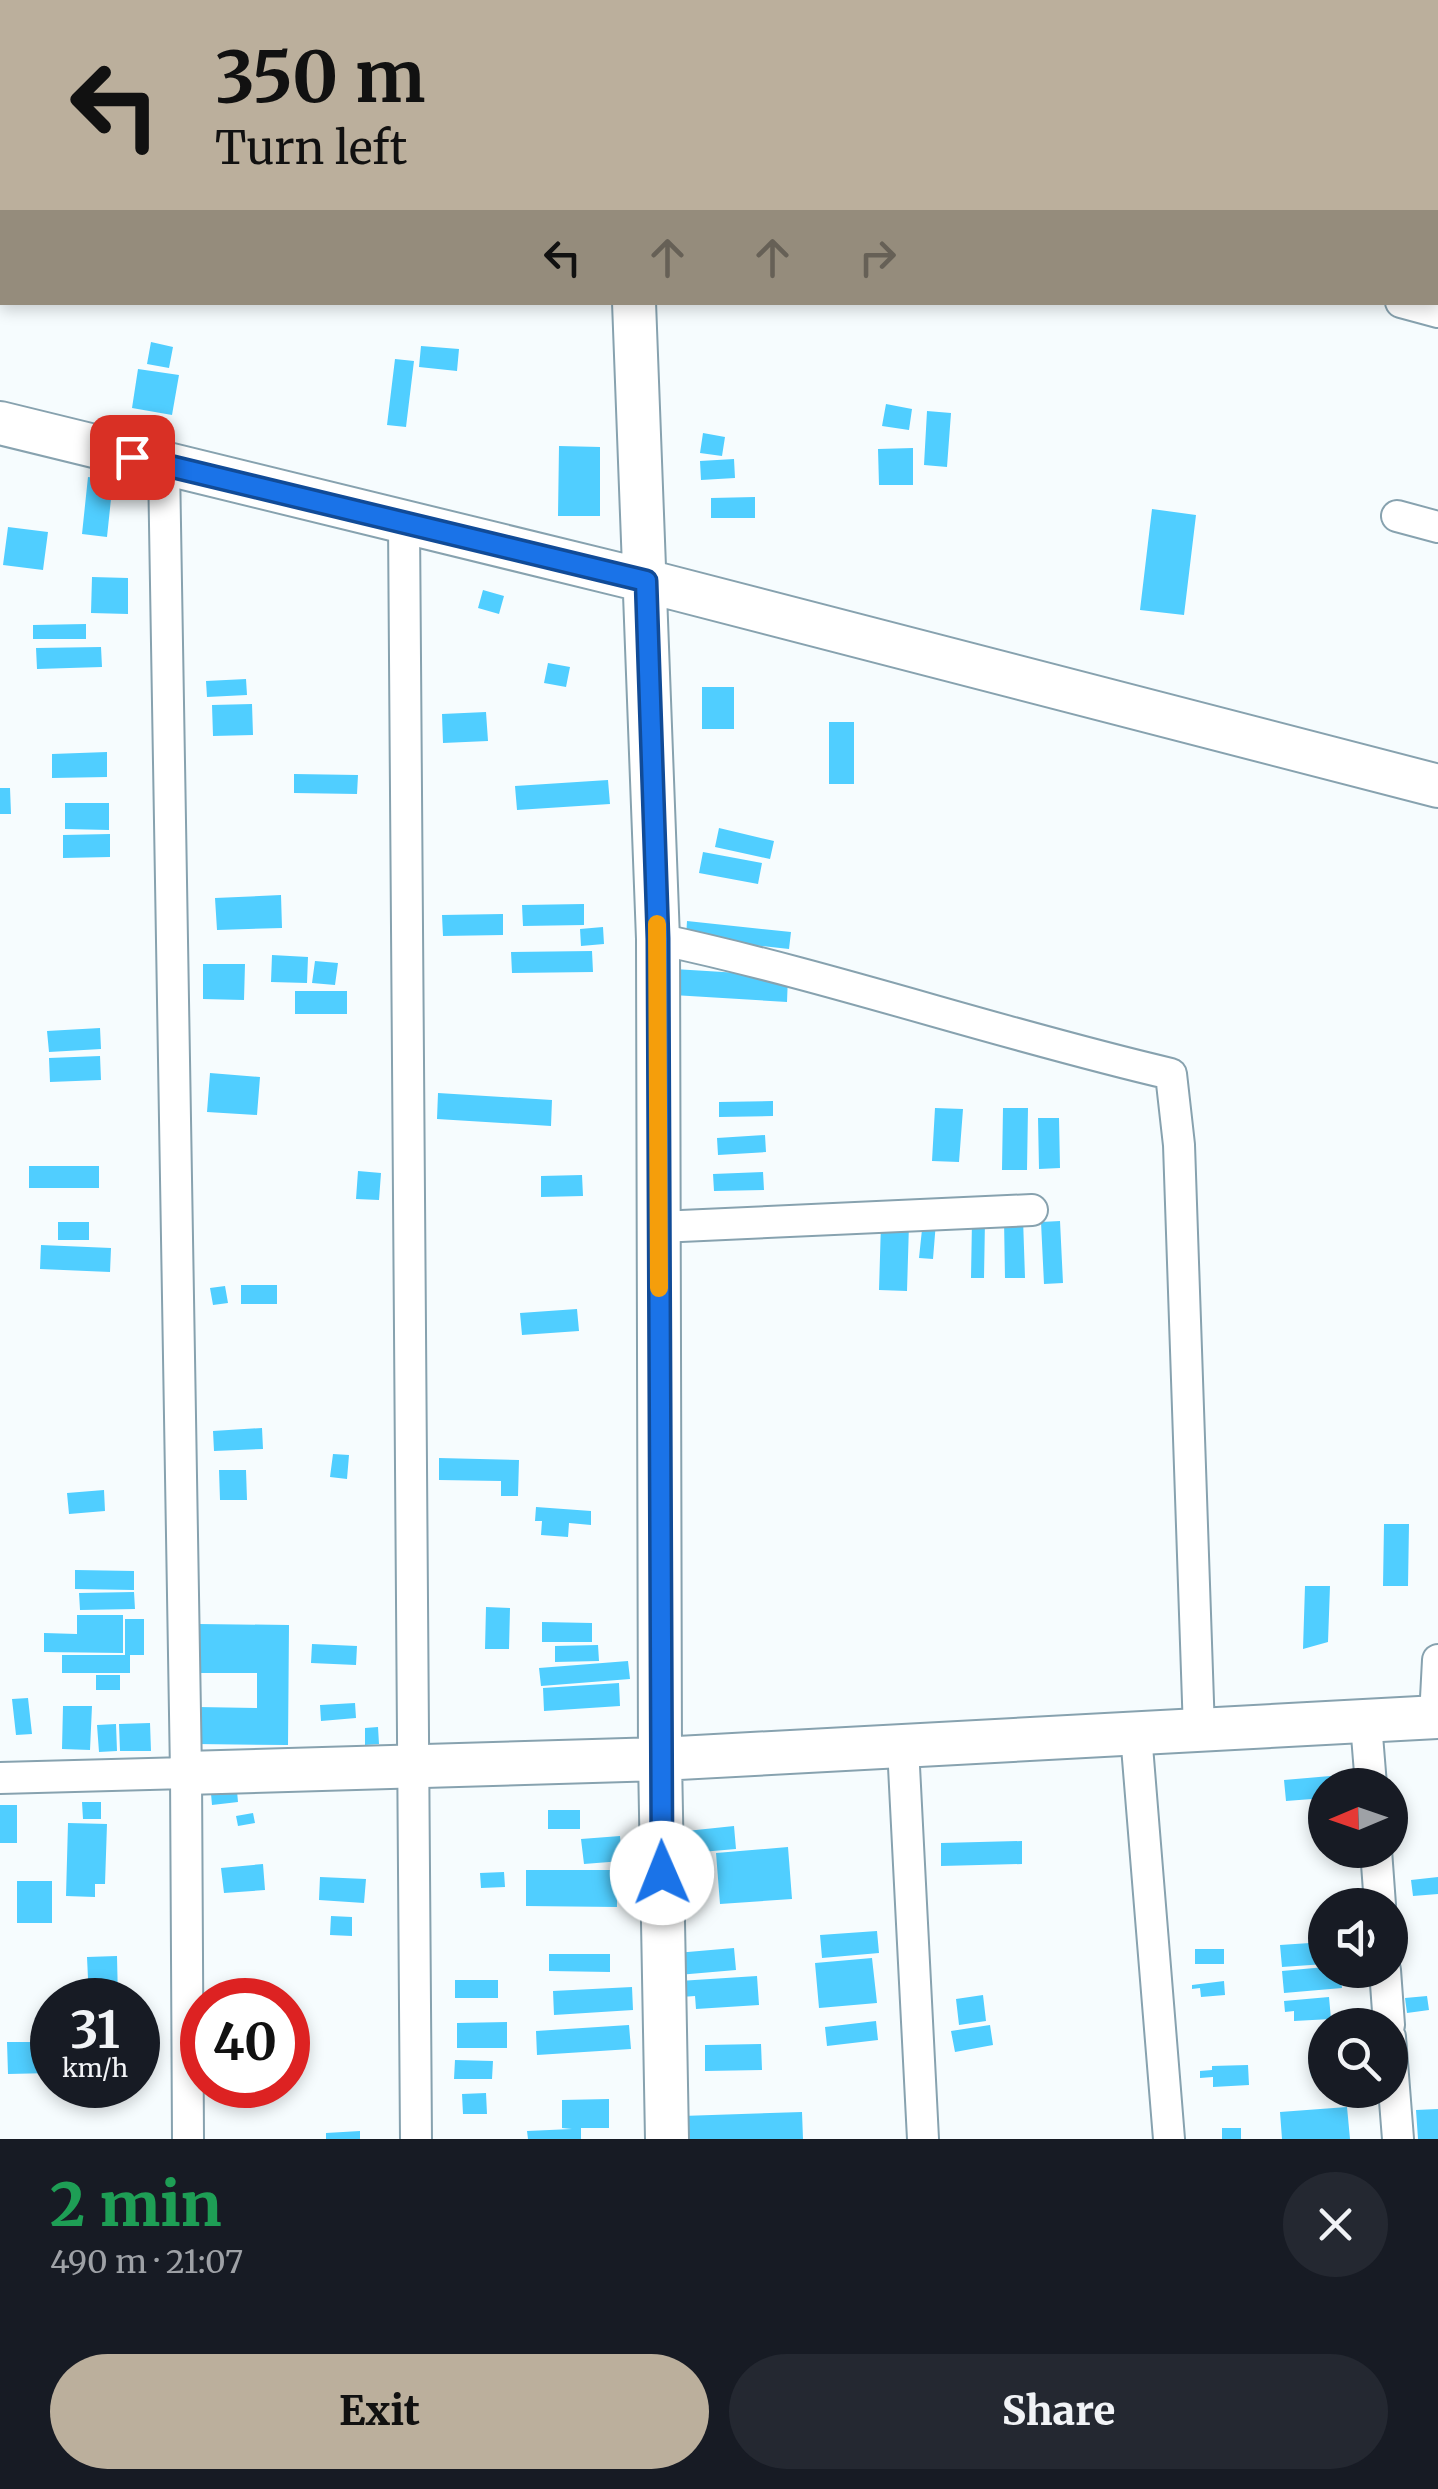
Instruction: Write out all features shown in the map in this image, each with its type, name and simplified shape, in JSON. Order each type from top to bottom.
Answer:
[{"type":"street","points":[[634,305],[658,939],[660,1759],[667,2139]]},
{"type":"street","points":[[1412,305],[1438,312]]},
{"type":"street","points":[[0,424],[646,581],[1438,786]]},
{"type":"street","points":[[164,465],[186,1773],[188,2139]]},
{"type":"street","points":[[1397,516],[1438,526]]},
{"type":"street","points":[[404,523],[416,2139]]},
{"type":"street","points":[[658,939],[830,979],[1171,1074],[1179,1146],[1199,1731]]},
{"type":"street","points":[[659,1227],[1032,1210]]},
{"type":"street","points":[[0,1778],[660,1759],[1436,1718],[1438,1660]]},
{"type":"street","points":[[1366,1722],[1370,1768]]},
{"type":"street","points":[[1136,1734],[1169,2139]]},
{"type":"street","points":[[902,1747],[922,2139]]},
{"type":"street","points":[[1396,2108],[1398,2139]]},
{"type":"building","points":[[151,342],[173,347],[169,368],[147,364]]},
{"type":"building","points":[[421,346],[459,349],[457,371],[419,367]]},
{"type":"building","points":[[395,359],[414,361],[406,427],[387,425]]},
{"type":"building","points":[[138,369],[179,375],[172,415],[132,408]]},
{"type":"building","points":[[886,404],[912,409],[909,430],[882,426]]},
{"type":"building","points":[[927,411],[951,413],[947,467],[924,465]]},
{"type":"building","points":[[703,433],[725,437],[722,456],[700,453]]},
{"type":"building","points":[[559,446],[600,447],[600,516],[558,516]]},
{"type":"building","points":[[913,448],[913,485],[879,485],[878,449]]},
{"type":"building","points":[[734,459],[735,478],[701,480],[700,461]]},
{"type":"building","points":[[88,477],[113,480],[107,537],[82,534]]},
{"type":"building","points":[[755,497],[755,518],[711,518],[711,498]]},
{"type":"building","points":[[1152,509],[1196,515],[1184,615],[1140,610]]},
{"type":"building","points":[[8,527],[48,532],[43,570],[3,565]]},
{"type":"building","points":[[92,577],[128,578],[128,614],[91,613]]},
{"type":"building","points":[[483,590],[504,596],[499,614],[478,608]]},
{"type":"building","points":[[86,624],[86,639],[33,639],[33,625]]},
{"type":"building","points":[[101,647],[102,667],[37,669],[36,648]]},
{"type":"building","points":[[548,663],[570,667],[566,687],[544,683]]},
{"type":"building","points":[[246,679],[247,695],[207,697],[206,681]]},
{"type":"building","points":[[702,687],[734,687],[734,729],[702,729]]},
{"type":"building","points":[[252,704],[253,735],[213,736],[212,705]]},
{"type":"building","points":[[486,712],[488,741],[443,743],[442,714]]},
{"type":"building","points":[[829,722],[854,722],[854,784],[829,784]]},
{"type":"building","points":[[107,752],[107,777],[52,778],[52,754]]},
{"type":"building","points":[[294,774],[358,775],[357,794],[294,793]]},
{"type":"building","points":[[608,780],[610,804],[517,810],[515,786]]},
{"type":"building","points":[[0,788],[10,788],[11,814],[0,814]]},
{"type":"building","points":[[65,803],[109,803],[109,830],[65,829]]},
{"type":"building","points":[[719,828],[774,841],[770,859],[715,847]]},
{"type":"building","points":[[110,834],[110,857],[63,858],[63,835]]},
{"type":"building","points":[[703,852],[762,863],[758,884],[699,873]]},
{"type":"building","points":[[281,895],[282,928],[217,930],[215,898]]},
{"type":"building","points":[[584,904],[584,925],[523,926],[522,905]]},
{"type":"building","points":[[503,914],[503,935],[443,936],[442,915]]},
{"type":"building","points":[[687,921],[791,932],[789,949],[686,938]]},
{"type":"building","points":[[603,927],[604,944],[581,946],[580,929]]},
{"type":"building","points":[[592,951],[593,972],[512,973],[511,952]]},
{"type":"building","points":[[272,955],[308,957],[307,983],[271,982]]},
{"type":"building","points":[[315,961],[338,963],[335,985],[312,983]]},
{"type":"building","points":[[203,964],[245,964],[244,1000],[203,999]]},
{"type":"building","points":[[674,969],[788,976],[787,1002],[673,995]]},
{"type":"building","points":[[295,991],[347,991],[347,1014],[295,1014]]},
{"type":"building","points":[[100,1028],[101,1049],[49,1052],[47,1031]]},
{"type":"building","points":[[100,1056],[101,1080],[50,1082],[49,1058]]},
{"type":"building","points":[[210,1073],[260,1077],[257,1115],[207,1112]]},
{"type":"building","points":[[438,1093],[552,1100],[551,1126],[437,1119]]},
{"type":"building","points":[[773,1101],[773,1116],[719,1117],[719,1102]]},
{"type":"building","points":[[935,1108],[963,1109],[959,1162],[932,1161]]},
{"type":"building","points":[[1003,1108],[1028,1108],[1027,1170],[1002,1170]]},
{"type":"building","points":[[1038,1118],[1059,1118],[1060,1168],[1039,1169]]},
{"type":"building","points":[[765,1135],[766,1152],[718,1155],[717,1138]]},
{"type":"building","points":[[29,1166],[99,1166],[99,1188],[29,1188]]},
{"type":"building","points":[[358,1171],[381,1173],[379,1200],[356,1199]]},
{"type":"building","points":[[763,1172],[764,1190],[714,1191],[713,1174]]},
{"type":"building","points":[[582,1175],[583,1196],[541,1197],[541,1176]]},
{"type":"building","points":[[1023,1218],[1025,1278],[1005,1278],[1004,1219]]},
{"type":"building","points":[[923,1220],[936,1222],[933,1259],[919,1258]]},
{"type":"building","points":[[972,1220],[985,1220],[984,1278],[971,1278]]},
{"type":"building","points":[[1060,1221],[1063,1283],[1044,1284],[1041,1222]]},
{"type":"building","points":[[58,1222],[89,1222],[89,1240],[58,1240]]},
{"type":"building","points":[[881,1223],[909,1224],[907,1291],[879,1290]]},
{"type":"building","points":[[41,1245],[111,1248],[110,1272],[40,1269]]},
{"type":"building","points":[[241,1285],[277,1285],[277,1304],[241,1304]]},
{"type":"building","points":[[225,1286],[228,1303],[213,1305],[210,1288]]},
{"type":"building","points":[[577,1309],[579,1331],[522,1335],[520,1313]]},
{"type":"building","points":[[262,1428],[263,1449],[214,1451],[213,1431]]},
{"type":"building","points":[[333,1454],[349,1455],[347,1479],[330,1477]]},
{"type":"building","points":[[439,1458],[519,1460],[518,1496],[501,1496],[501,1481],[439,1480]]},
{"type":"building","points":[[219,1470],[246,1470],[247,1500],[220,1500]]},
{"type":"building","points":[[104,1490],[105,1511],[69,1514],[67,1493]]},
{"type":"building","points":[[536,1507],[591,1511],[591,1525],[569,1523],[568,1537],[541,1535],[542,1521],[535,1521]]},
{"type":"building","points":[[1384,1524],[1409,1524],[1408,1586],[1383,1586]]},
{"type":"building","points":[[75,1570],[134,1571],[134,1590],[75,1589]]},
{"type":"building","points":[[1305,1586],[1330,1586],[1328,1642],[1303,1649]]},
{"type":"building","points":[[134,1592],[135,1609],[80,1610],[79,1593]]},
{"type":"building","points":[[486,1607],[510,1608],[509,1649],[485,1649]]},
{"type":"building","points":[[77,1615],[123,1615],[123,1653],[44,1652],[44,1633],[77,1634]]},
{"type":"building","points":[[125,1619],[144,1619],[144,1655],[130,1655],[130,1673],[62,1673],[62,1655],[125,1655]]},
{"type":"building","points":[[542,1622],[592,1623],[592,1642],[542,1642]]},
{"type":"building","points":[[198,1624],[289,1625],[288,1745],[197,1744],[198,1707],[257,1708],[257,1673],[197,1673]]},
{"type":"building","points":[[312,1644],[357,1646],[356,1665],[311,1663]]},
{"type":"building","points":[[598,1645],[599,1661],[555,1662],[555,1646]]},
{"type":"building","points":[[628,1661],[630,1679],[541,1686],[539,1668]]},
{"type":"building","points":[[96,1675],[120,1675],[120,1690],[96,1690]]},
{"type":"building","points":[[619,1683],[620,1706],[544,1711],[543,1688]]},
{"type":"building","points":[[28,1698],[32,1734],[16,1735],[12,1699]]},
{"type":"building","points":[[355,1703],[356,1718],[321,1721],[320,1705]]},
{"type":"building","points":[[63,1706],[92,1706],[90,1750],[62,1749]]},
{"type":"building","points":[[150,1723],[151,1751],[120,1751],[119,1724]]},
{"type":"building","points":[[116,1724],[117,1751],[99,1752],[97,1725]]},
{"type":"building","points":[[378,1727],[379,1744],[365,1745],[365,1728]]},
{"type":"building","points":[[1308,1778],[1308,1799],[1286,1801],[1284,1780]]},
{"type":"building","points":[[236,1780],[238,1802],[212,1805],[210,1782]]},
{"type":"building","points":[[82,1802],[101,1802],[101,1819],[83,1819]]},
{"type":"building","points":[[0,1805],[17,1805],[17,1843],[0,1843]]},
{"type":"building","points":[[548,1810],[580,1810],[580,1829],[548,1829]]},
{"type":"building","points":[[253,1813],[255,1823],[238,1826],[236,1816]]},
{"type":"building","points":[[68,1823],[107,1824],[105,1884],[95,1884],[95,1897],[66,1896]]},
{"type":"building","points":[[734,1826],[736,1849],[678,1854],[677,1832]]},
{"type":"building","points":[[620,1836],[622,1861],[584,1864],[581,1839]]},
{"type":"building","points":[[1022,1841],[1022,1864],[941,1866],[941,1843]]},
{"type":"building","points":[[788,1847],[792,1899],[720,1904],[716,1853]]},
{"type":"building","points":[[263,1864],[265,1890],[224,1893],[221,1868]]},
{"type":"building","points":[[526,1870],[617,1870],[617,1907],[526,1906]]},
{"type":"building","points":[[504,1872],[505,1887],[481,1888],[480,1873]]},
{"type":"building","points":[[320,1877],[366,1879],[364,1903],[319,1900]]},
{"type":"building","points":[[1438,1877],[1438,1894],[1413,1896],[1411,1880]]},
{"type":"building","points":[[17,1881],[52,1881],[52,1923],[17,1923]]},
{"type":"building","points":[[331,1916],[352,1917],[352,1936],[330,1935]]},
{"type":"building","points":[[877,1931],[879,1953],[822,1958],[820,1935]]},
{"type":"building","points":[[1308,1943],[1308,1965],[1282,1967],[1280,1945]]},
{"type":"building","points":[[734,1948],[736,1970],[678,1975],[676,1953]]},
{"type":"building","points":[[1195,1949],[1224,1949],[1224,1964],[1195,1964]]},
{"type":"building","points":[[549,1954],[610,1954],[610,1972],[549,1971]]},
{"type":"building","points":[[117,1956],[118,1978],[88,1978],[87,1957]]},
{"type":"building","points":[[872,1958],[877,2003],[819,2008],[815,1963]]},
{"type":"building","points":[[1308,1969],[1308,1988],[1342,1988],[1284,1993],[1282,1971]]},
{"type":"building","points":[[757,1976],[759,2005],[696,2009],[695,1996],[681,1997],[679,1981]]},
{"type":"building","points":[[455,1980],[498,1980],[498,1998],[455,1998]]},
{"type":"building","points":[[1224,1981],[1225,1995],[1201,1997],[1200,1988],[1192,1989],[1192,1985]]},
{"type":"building","points":[[632,1987],[633,2010],[554,2015],[553,1991]]},
{"type":"building","points":[[983,1995],[986,2021],[959,2025],[956,1999]]},
{"type":"building","points":[[1427,1996],[1429,2010],[1408,2013],[1405,1998]]},
{"type":"building","points":[[1329,1997],[1330,2008],[1308,2008],[1308,2020],[1294,2021],[1294,2011],[1285,2012],[1284,2001]]},
{"type":"building","points":[[876,2021],[878,2040],[827,2046],[825,2027]]},
{"type":"building","points":[[507,2022],[507,2048],[457,2048],[457,2023]]},
{"type":"building","points":[[629,2025],[631,2049],[537,2055],[536,2031]]},
{"type":"building","points":[[990,2025],[993,2045],[955,2052],[951,2031]]},
{"type":"building","points":[[7,2042],[30,2042],[30,2074],[8,2074]]},
{"type":"building","points":[[761,2044],[762,2070],[705,2071],[705,2045]]},
{"type":"building","points":[[455,2060],[493,2061],[492,2079],[454,2079]]},
{"type":"building","points":[[1248,2065],[1249,2085],[1213,2087],[1213,2077],[1200,2078],[1200,2071],[1212,2070],[1212,2066]]},
{"type":"building","points":[[486,2093],[487,2114],[463,2114],[462,2094]]},
{"type":"building","points":[[609,2099],[609,2128],[581,2128],[581,2139],[528,2139],[527,2131],[572,2129],[562,2128],[562,2100]]},
{"type":"building","points":[[1347,2108],[1350,2139],[1282,2139],[1280,2112]]},
{"type":"building","points":[[1438,2109],[1438,2139],[1418,2139],[1416,2110]]},
{"type":"building","points":[[802,2112],[803,2139],[683,2139],[682,2116]]},
{"type":"building","points":[[1222,2128],[1241,2128],[1241,2139],[1222,2139]]},
{"type":"building","points":[[360,2131],[360,2139],[326,2139],[326,2133]]},
{"type":"slow traffic","points":[[657,924],[659,1288]]},
{"type":"route","points":[[132,457],[646,581],[658,939],[662,1873]]}]
